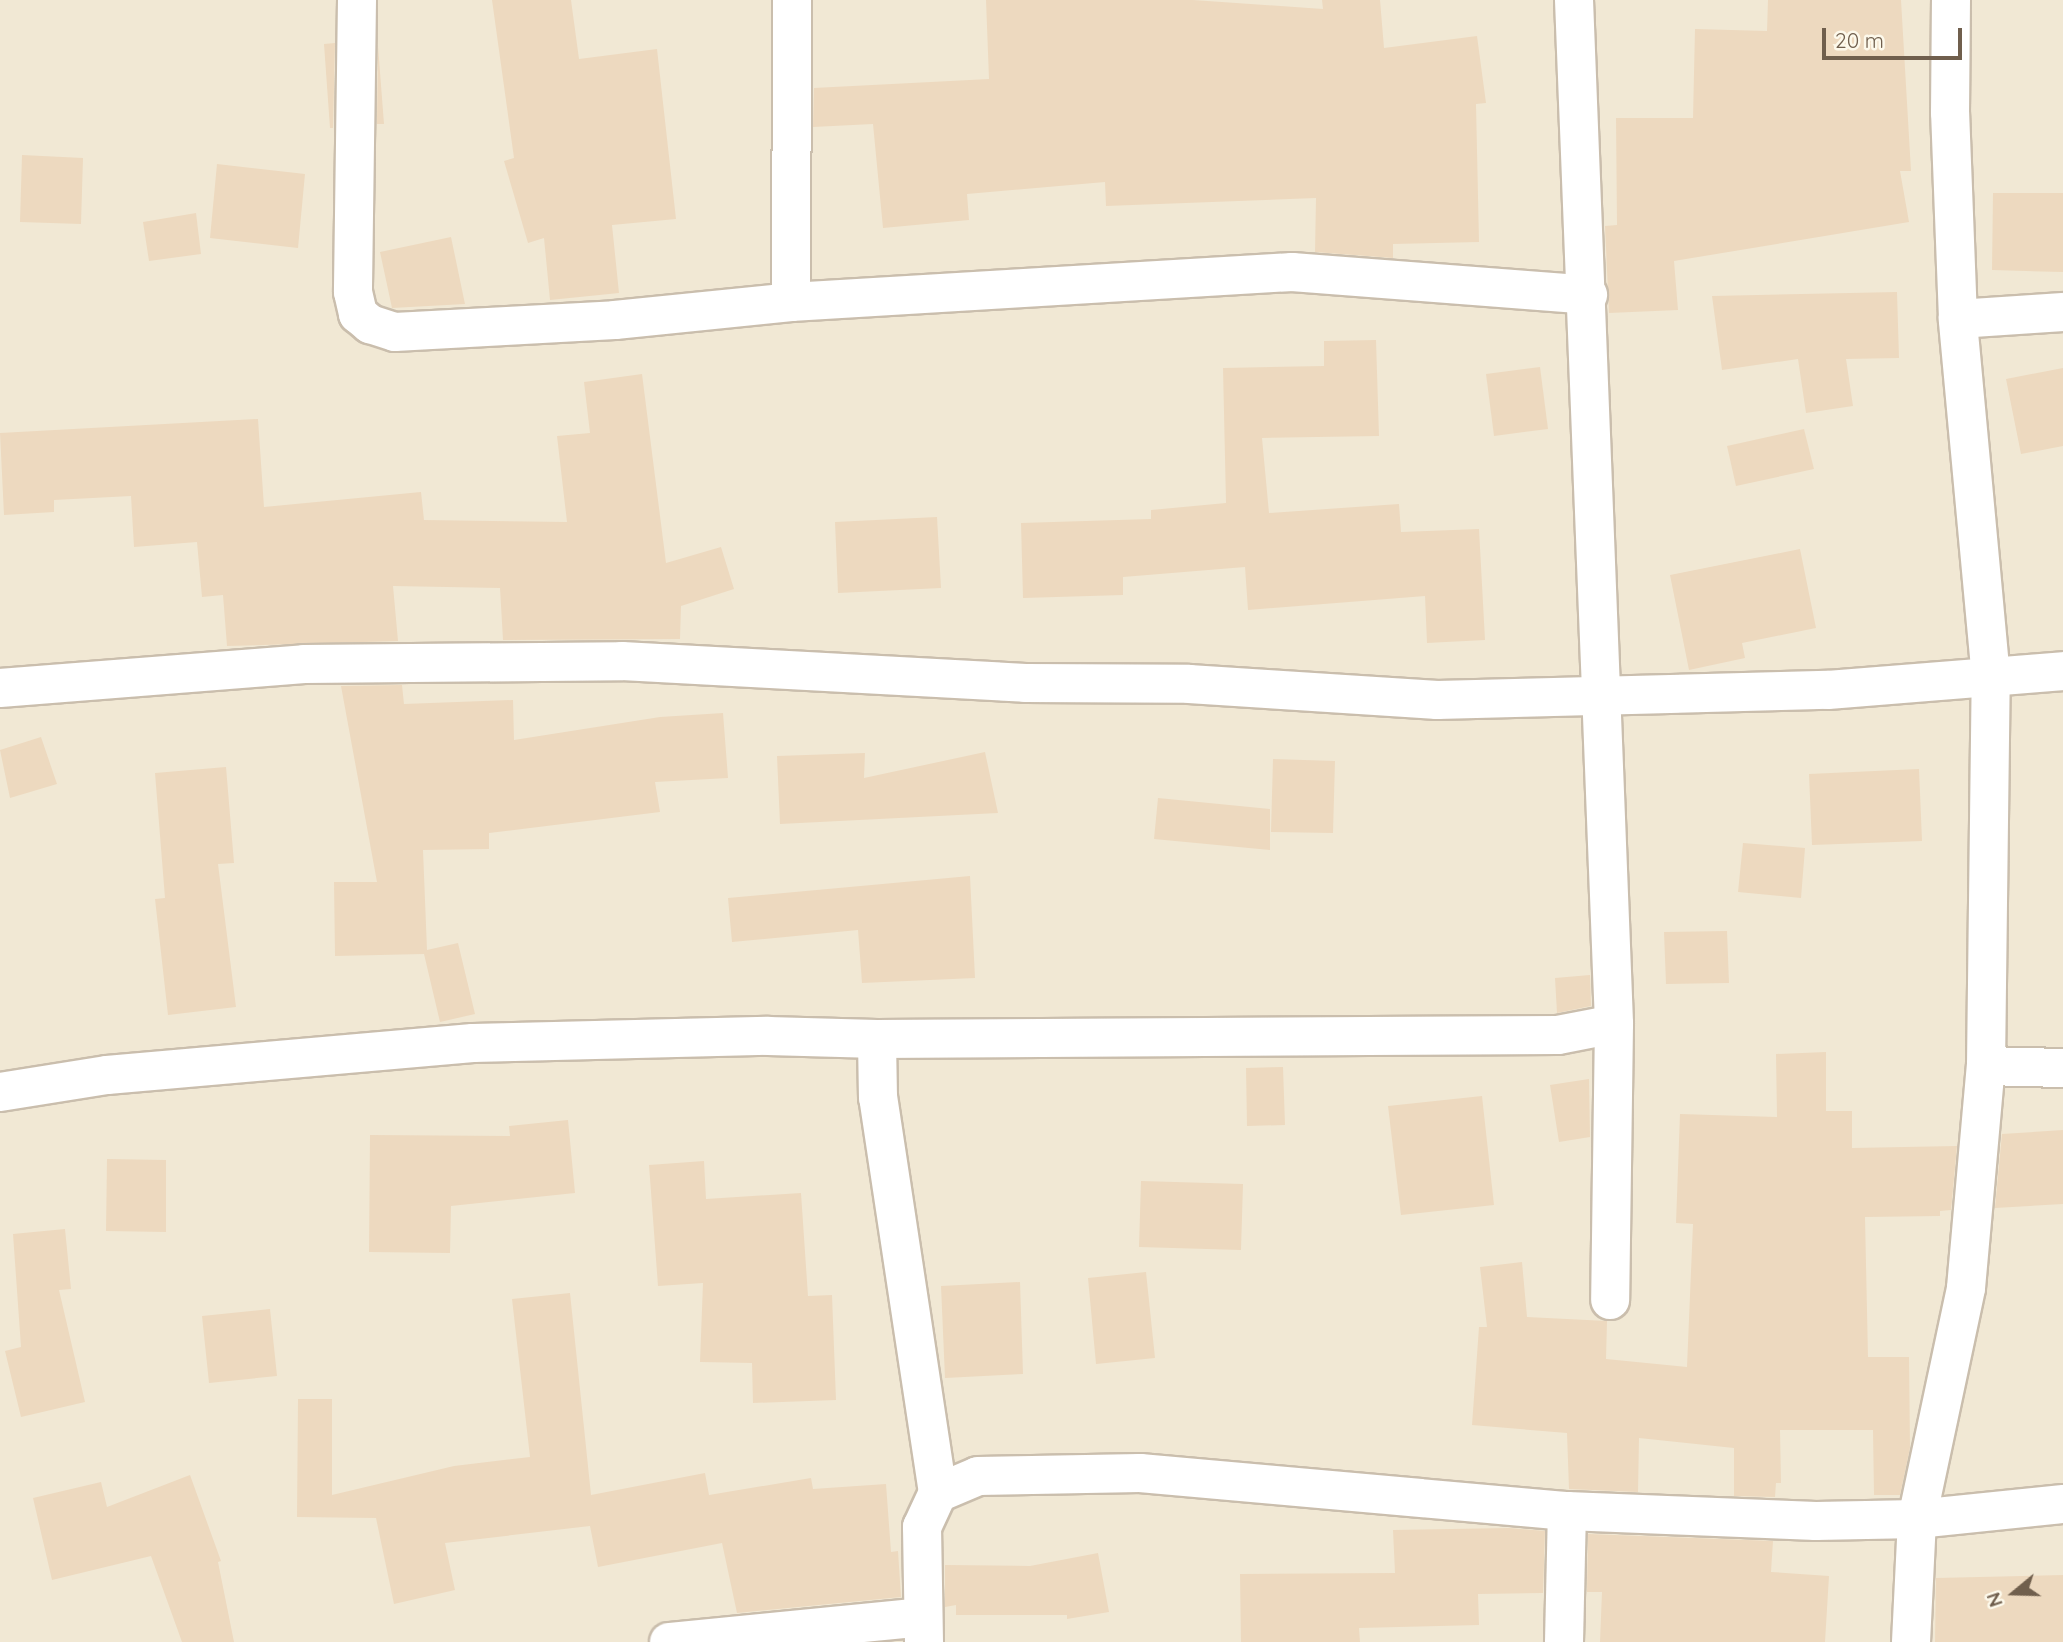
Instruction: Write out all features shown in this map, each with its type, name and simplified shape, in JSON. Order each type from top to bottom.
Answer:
[{"type":"street","points":[[357,0],[352,292],[358,314],[370,324],[395,331],[615,320],[791,302],[1292,272],[1588,295]]},
{"type":"street","points":[[791,302],[792,0]]},
{"type":"street","points":[[1574,0],[1588,295],[1614,1024],[1610,1300]]},
{"type":"street","points":[[1911,1642],[1917,1519],[1966,1288],[1986,1066],[1991,678],[1958,319],[1950,113],[1951,0]]},
{"type":"street","points":[[1958,319],[2063,312]]},
{"type":"street","points":[[0,688],[304,664],[622,662],[1025,683],[1189,684],[1437,699],[1828,690],[2063,671]]},
{"type":"street","points":[[0,1092],[107,1075],[473,1043],[768,1036],[877,1039],[1558,1035],[1614,1024]]},
{"type":"street","points":[[668,1642],[923,1630],[922,1527],[938,1493],[878,1098],[877,1039]]},
{"type":"street","points":[[1986,1066],[2063,1068]]},
{"type":"street","points":[[938,1493],[978,1476],[1140,1473],[1567,1511],[1816,1521],[1917,1519],[2063,1504]]},
{"type":"street","points":[[1564,1642],[1567,1511]]},
{"type":"shaded area","points":[[0,0],[2063,0],[2063,1642],[0,1642]]},
{"type":"building","points":[[492,0],[571,0],[579,59],[657,49],[676,219],[612,225],[619,293],[550,300],[544,238],[528,243],[504,161],[514,158]]},
{"type":"building","points":[[986,0],[1193,0],[1323,9],[1322,0],[1380,0],[1384,48],[1477,36],[1486,103],[1476,104],[1479,242],[1393,244],[1393,258],[1315,252],[1316,198],[1106,206],[1105,182],[967,194],[969,220],[883,228],[873,124],[813,127],[814,88],[989,79]]},
{"type":"building","points":[[1768,0],[1901,0],[1911,171],[1900,171],[1909,222],[1674,261],[1678,310],[1609,313],[1605,226],[1617,225],[1616,118],[1693,118],[1695,29],[1767,31]]},
{"type":"building","points":[[335,43],[333,128],[330,128],[324,44]]},
{"type":"building","points":[[378,46],[384,124],[377,124]]},
{"type":"building","points":[[22,155],[83,158],[81,224],[20,222]]},
{"type":"building","points":[[217,164],[305,174],[298,248],[210,238]]},
{"type":"building","points":[[1993,193],[2063,193],[2063,272],[1992,270]]},
{"type":"building","points":[[196,213],[201,254],[149,261],[143,222]]},
{"type":"building","points":[[451,237],[465,304],[392,308],[380,252]]},
{"type":"building","points":[[1897,292],[1899,358],[1846,359],[1853,406],[1806,413],[1798,359],[1722,370],[1712,296]]},
{"type":"building","points":[[1376,340],[1379,436],[1262,438],[1269,513],[1399,504],[1401,532],[1479,529],[1485,640],[1427,643],[1425,596],[1248,610],[1245,567],[1123,577],[1123,595],[1023,598],[1021,523],[1151,519],[1151,510],[1226,503],[1223,368],[1324,366],[1324,341]]},
{"type":"building","points":[[1540,367],[1548,429],[1494,436],[1486,374]]},
{"type":"building","points":[[2063,368],[2063,446],[2021,454],[2006,379]]},
{"type":"building","points":[[642,374],[666,563],[721,547],[734,589],[681,606],[680,639],[503,640],[500,588],[393,586],[398,641],[227,646],[223,595],[202,597],[197,542],[134,547],[131,496],[54,500],[54,512],[4,515],[0,433],[258,419],[264,507],[421,492],[424,520],[567,522],[557,436],[590,433],[584,382]]},
{"type":"building","points":[[1804,429],[1814,469],[1736,486],[1727,446]]},
{"type":"building","points":[[937,517],[941,588],[838,593],[835,522]]},
{"type":"building","points":[[1800,549],[1816,628],[1742,643],[1745,658],[1689,670],[1670,575]]},
{"type":"building","points":[[402,685],[404,704],[513,700],[514,740],[660,717],[723,713],[728,778],[655,782],[660,812],[489,833],[489,849],[423,850],[427,950],[458,943],[475,1014],[440,1022],[424,954],[335,956],[334,882],[377,882],[341,686]]},
{"type":"building","points":[[41,737],[57,784],[10,798],[0,750]]},
{"type":"building","points":[[985,752],[998,813],[780,824],[777,756],[865,753],[864,778]]},
{"type":"building","points":[[1273,759],[1335,761],[1333,833],[1271,832]]},
{"type":"building","points":[[226,767],[234,863],[218,864],[236,1007],[168,1015],[155,899],[165,898],[155,773]]},
{"type":"building","points":[[1919,769],[1922,841],[1812,845],[1809,774]]},
{"type":"building","points":[[1158,798],[1270,809],[1270,850],[1154,839]]},
{"type":"building","points":[[1743,843],[1805,848],[1801,898],[1738,892]]},
{"type":"building","points":[[970,876],[975,978],[862,983],[858,930],[732,942],[728,898]]},
{"type":"building","points":[[1727,931],[1729,983],[1666,984],[1664,932]]},
{"type":"building","points":[[1590,975],[1591,1006],[1557,1013],[1555,978]]},
{"type":"building","points":[[1826,1052],[1826,1111],[1852,1111],[1852,1148],[1957,1146],[1951,1210],[1940,1211],[1940,1216],[1865,1217],[1868,1357],[1909,1357],[1910,1448],[1900,1495],[1874,1495],[1873,1430],[1780,1430],[1781,1483],[1776,1483],[1775,1497],[1734,1496],[1734,1448],[1639,1438],[1638,1492],[1569,1489],[1567,1433],[1472,1425],[1479,1327],[1487,1327],[1480,1267],[1522,1262],[1527,1317],[1607,1321],[1606,1359],[1687,1367],[1693,1224],[1676,1223],[1680,1114],[1777,1117],[1776,1054]]},
{"type":"building","points":[[1283,1067],[1285,1125],[1247,1126],[1246,1068]]},
{"type":"building","points":[[1589,1079],[1590,1137],[1559,1142],[1550,1085]]},
{"type":"building","points":[[1482,1096],[1494,1205],[1401,1215],[1388,1106]]},
{"type":"building","points":[[568,1120],[575,1193],[451,1206],[450,1253],[369,1252],[370,1135],[510,1136],[509,1126]]},
{"type":"building","points":[[2063,1130],[2063,1204],[1995,1208],[2002,1134]]},
{"type":"building","points":[[107,1159],[166,1160],[166,1232],[106,1231]]},
{"type":"building","points":[[704,1161],[706,1199],[801,1193],[808,1296],[832,1295],[836,1400],[753,1403],[752,1363],[700,1362],[703,1283],[658,1286],[649,1165]]},
{"type":"building","points":[[1141,1181],[1243,1184],[1241,1250],[1139,1247]]},
{"type":"building","points":[[65,1229],[71,1289],[59,1290],[85,1402],[21,1417],[5,1351],[21,1347],[13,1234]]},
{"type":"building","points":[[1146,1272],[1155,1358],[1096,1364],[1088,1278]]},
{"type":"building","points":[[1020,1282],[1023,1374],[945,1378],[941,1286]]},
{"type":"building","points":[[570,1293],[591,1495],[705,1473],[709,1495],[811,1478],[813,1489],[886,1484],[891,1552],[898,1551],[901,1597],[737,1613],[722,1543],[598,1567],[590,1526],[445,1543],[455,1590],[394,1604],[376,1518],[297,1517],[298,1399],[332,1399],[332,1495],[454,1466],[530,1457],[512,1299]]},
{"type":"building","points":[[270,1309],[277,1376],[209,1383],[202,1316]]},
{"type":"building","points":[[190,1475],[221,1561],[218,1562],[234,1642],[182,1642],[151,1556],[52,1580],[33,1498],[101,1482],[107,1507]]},
{"type":"building","points":[[1509,1528],[1545,1531],[1543,1593],[1478,1594],[1479,1625],[1359,1628],[1360,1642],[1241,1642],[1240,1574],[1395,1573],[1393,1530]]},
{"type":"building","points":[[1588,1534],[1773,1541],[1771,1572],[1829,1576],[1825,1642],[1600,1642],[1602,1592],[1587,1592]]},
{"type":"building","points":[[1098,1553],[1109,1612],[1067,1619],[1067,1615],[956,1615],[956,1605],[945,1607],[945,1565],[1030,1566]]},
{"type":"building","points":[[2063,1575],[2063,1642],[1935,1642],[1936,1578]]}]
